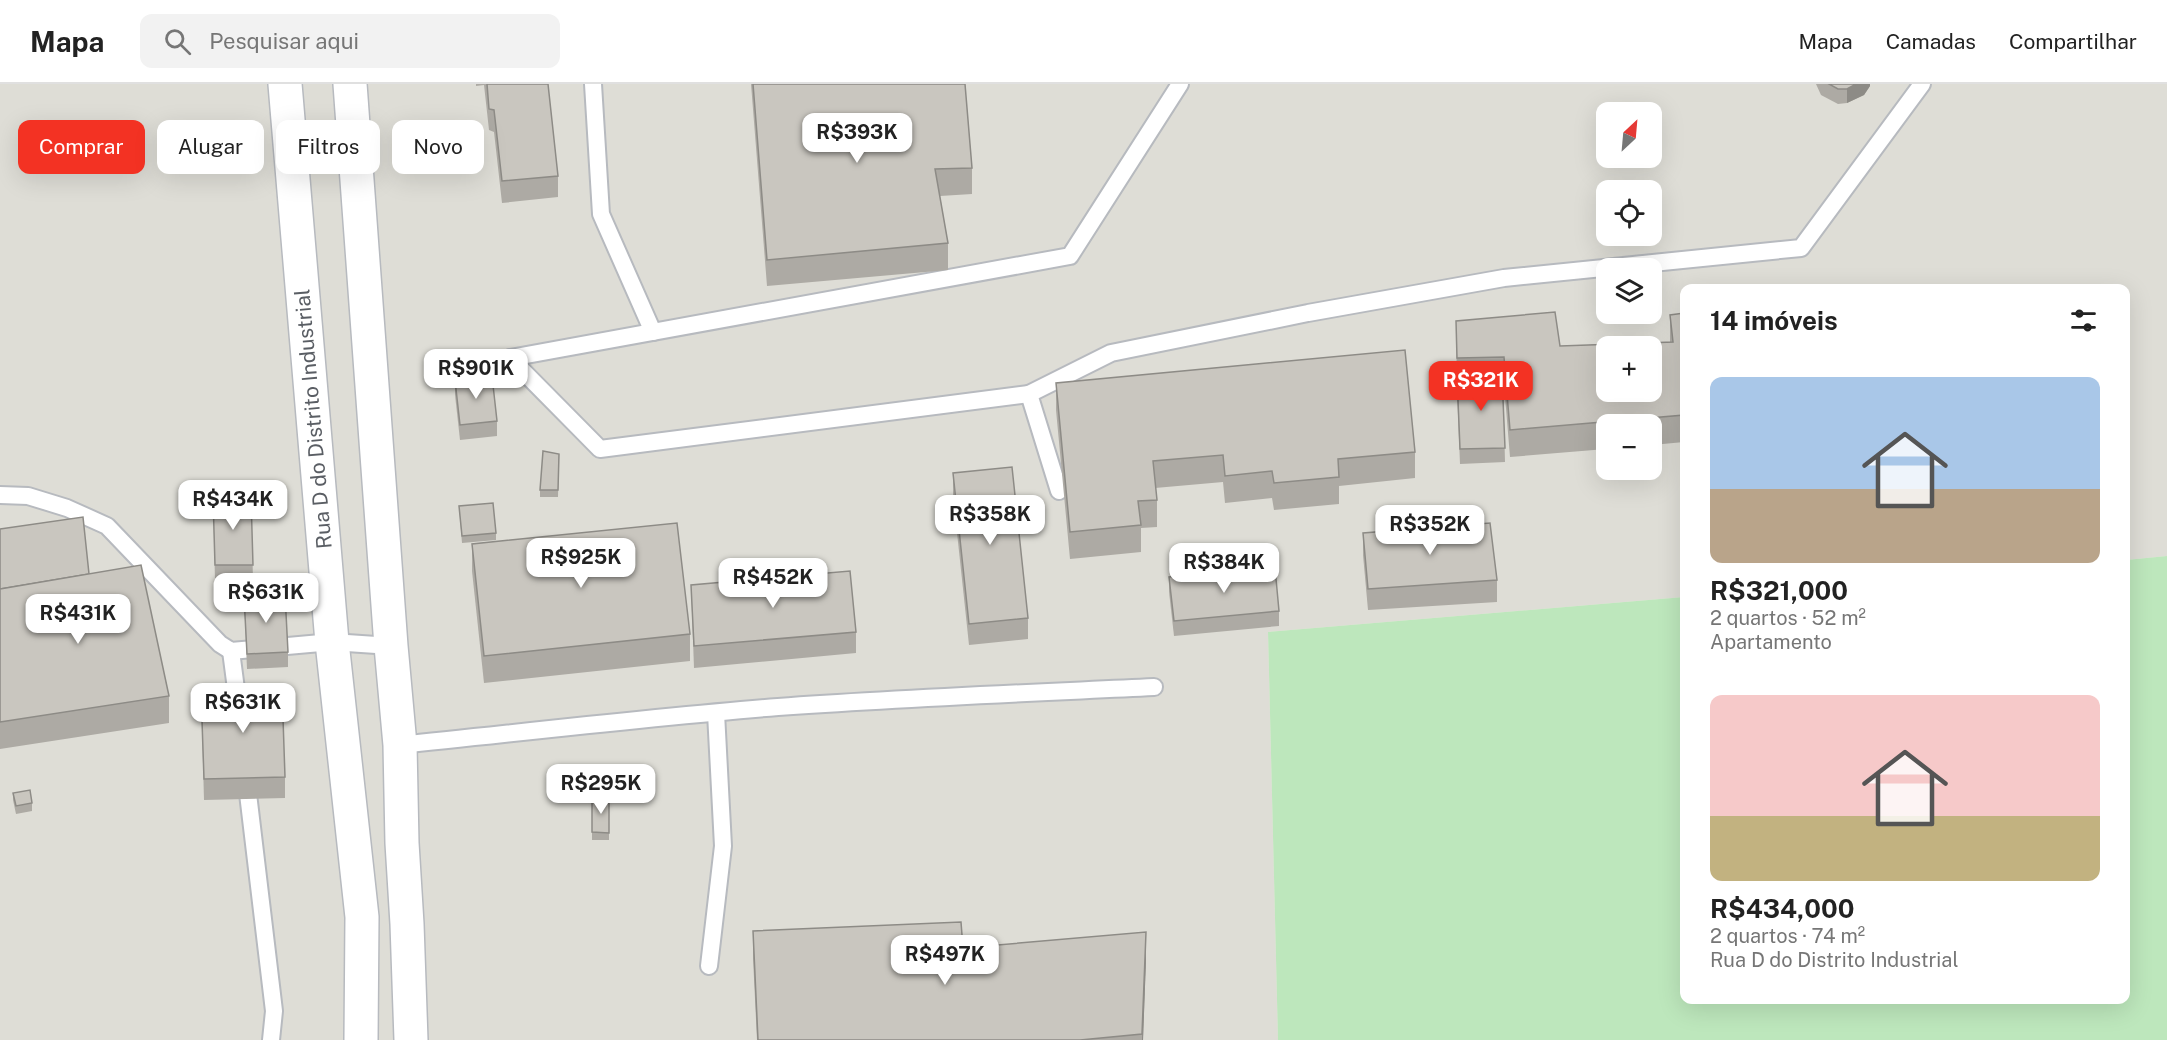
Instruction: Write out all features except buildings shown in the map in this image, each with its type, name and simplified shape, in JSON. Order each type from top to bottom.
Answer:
[{"type":"street","name":"Rua D do Distrito Industrial","points":[[285,84],[332,642],[362,917],[361,1040]]},
{"type":"street","points":[[350,84],[400,745],[411,1040]]},
{"type":"lane","points":[[593,84],[601,214],[653,332]]},
{"type":"lane","points":[[1180,84],[1070,256],[510,358],[600,449],[1029,394],[1111,353],[1308,313],[1504,278],[1801,248],[1922,84]]},
{"type":"lane","points":[[1029,394],[1059,491]]},
{"type":"lane","points":[[0,495],[28,496],[67,508],[107,526],[220,644],[231,651],[332,642],[391,646]]},
{"type":"lane","points":[[231,651],[241,732]]},
{"type":"lane","points":[[400,745],[716,713],[917,698],[1154,687]]},
{"type":"lane","points":[[709,966],[723,846],[716,713]]},
{"type":"lane","points":[[244,755],[274,1011],[271,1040]]},
{"type":"shaded area","points":[[0,84],[2167,84],[2167,556],[2130,560],[2130,284],[1680,284],[1680,597],[1268,632],[1278,1040],[0,1040]]},
{"type":"green space","points":[[2167,556],[2167,1040],[1278,1040],[1268,632],[1680,597],[1680,1004],[2130,1004],[2130,560]]}]
